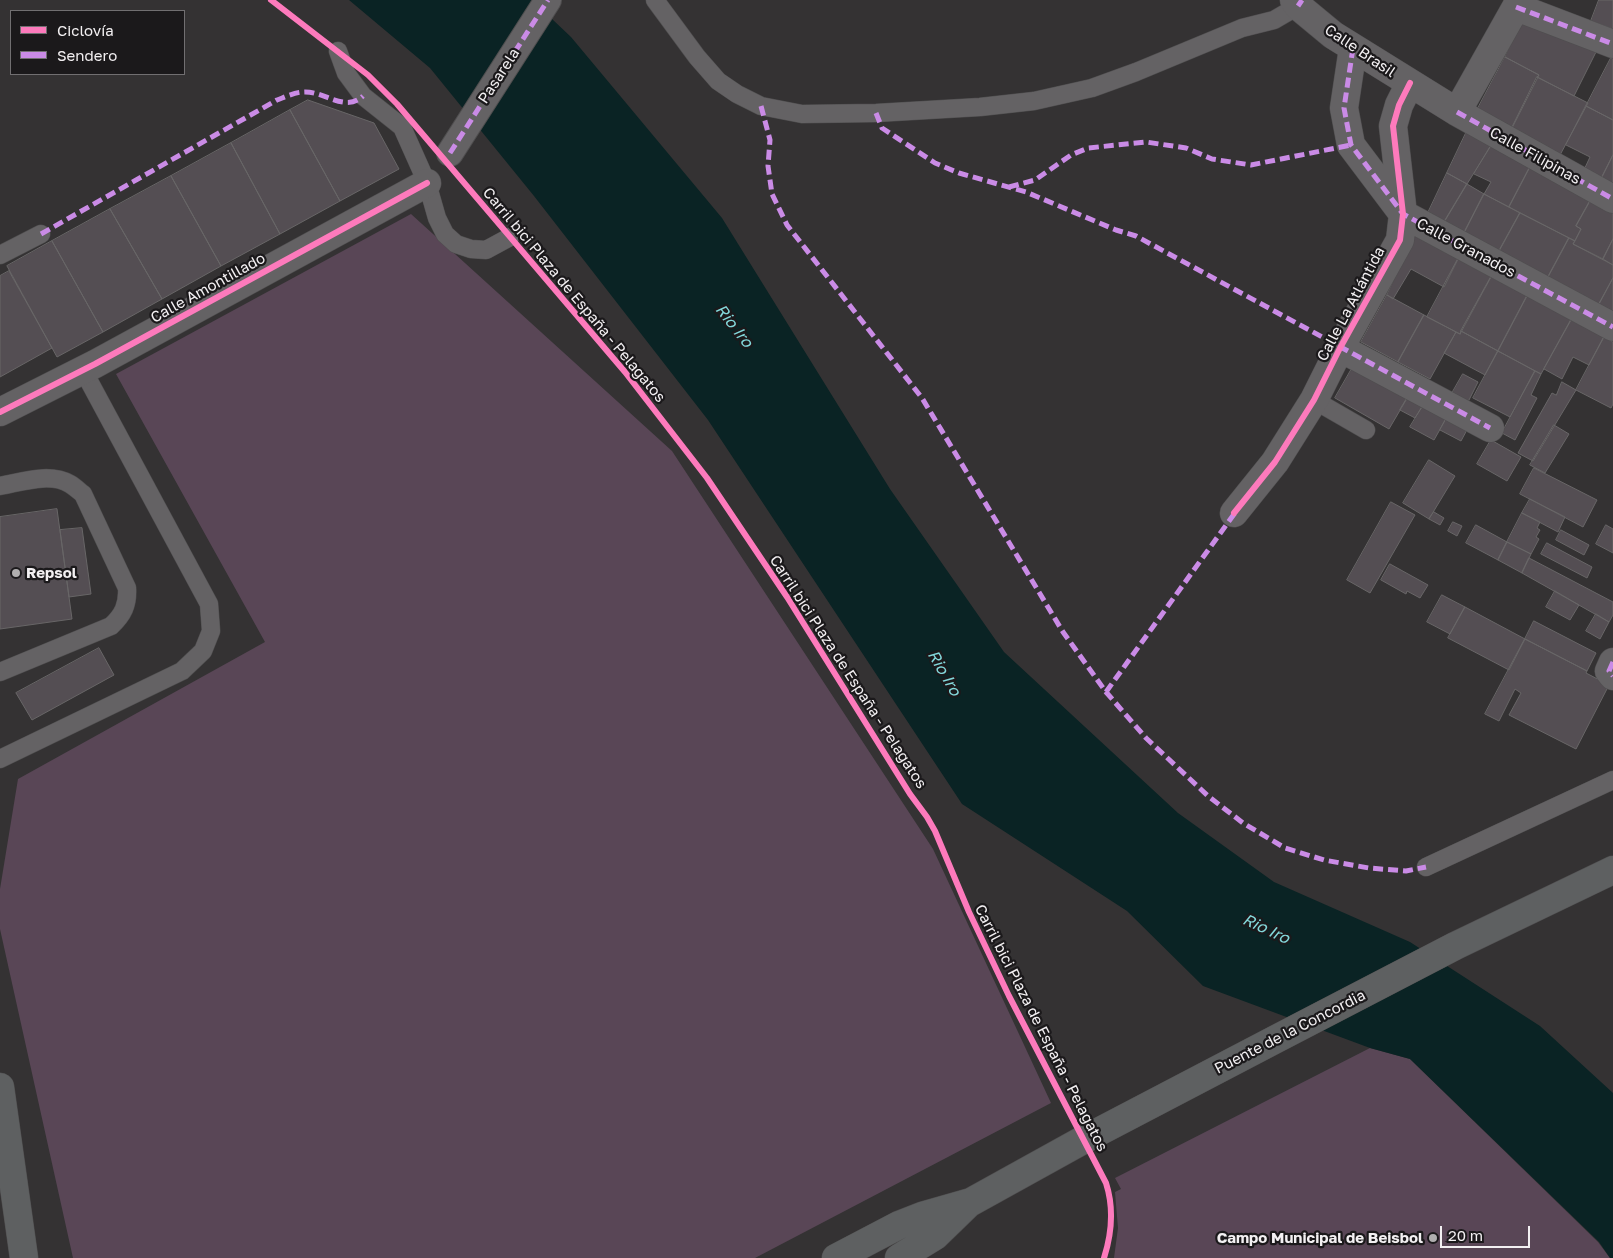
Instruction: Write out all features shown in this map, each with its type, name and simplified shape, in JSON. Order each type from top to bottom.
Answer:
[{"type":"main road","name":"Puente de la Concordia","points":[[971,1202],[1165,1097],[1455,946],[1613,870]]},
{"type":"main road","points":[[0,1087],[24,1258]]},
{"type":"main road","points":[[909,1256],[935,1236],[971,1202]]},
{"type":"main road","points":[[836,1258],[899,1225],[922,1216],[971,1202]]},
{"type":"street","name":"Pasarela","points":[[450,153],[548,0]]},
{"type":"street","name":"Calle Brasil","points":[[1298,2],[1333,35],[1456,112]]},
{"type":"street","points":[[1456,112],[1518,4],[1613,44]]},
{"type":"street","name":"Calle Granados","points":[[1353,48],[1344,108],[1352,145],[1403,214],[1613,327]]},
{"type":"street","name":"Calle La Atlántida","points":[[1234,513],[1275,462],[1314,400],[1340,348],[1400,240],[1403,214],[1393,126],[1399,105],[1410,83]]},
{"type":"street","name":"Calle Filipinas","points":[[1456,112],[1613,200]]},
{"type":"street","name":"Calle Amontillado","points":[[0,412],[83,370],[427,183]]},
{"type":"street","points":[[1340,348],[1490,428]]},
{"type":"street","points":[[1613,662],[1609,671],[1613,676]]},
{"type":"lane","points":[[655,0],[697,57],[718,81],[736,94],[761,106],[802,114],[895,112],[980,107],[1034,101],[1101,85],[1242,28],[1274,20],[1298,2]]},
{"type":"lane","points":[[338,51],[346,73],[363,96],[402,127],[427,183],[437,218],[445,234],[456,244],[471,249],[486,250],[510,237]]},
{"type":"lane","points":[[0,256],[41,234]]},
{"type":"lane","points":[[0,759],[182,671],[203,651],[210,631],[209,604],[83,370]]},
{"type":"lane","points":[[1314,400],[1366,430]]},
{"type":"lane","points":[[0,486],[36,479],[53,478],[70,483],[83,494],[127,588],[128,599],[119,619],[111,626],[0,672]]},
{"type":"lane","points":[[1426,868],[1613,780]]},
{"type":"shaded area","points":[[411,214],[672,451],[933,849],[1051,1103],[755,1258],[73,1258],[0,929],[0,889],[18,779],[265,642],[116,374]]},
{"type":"shaded area","points":[[1370,1048],[1410,1059],[1598,1242],[1610,1258],[1114,1258],[1118,1228],[1115,1192],[1121,1189],[1115,1178]]},
{"type":"water","name":"Rio Iro","points":[[349,0],[532,0],[571,37],[722,218],[890,489],[1004,652],[1178,813],[1274,882],[1410,942],[1540,1026],[1613,1093],[1613,1258],[1610,1258],[1599,1242],[1410,1059],[1370,1048],[1203,986],[1127,911],[962,804],[708,420],[534,196],[430,68]]},
{"type":"building","points":[[1599,0],[1613,0],[1613,29],[1591,21]]},
{"type":"building","points":[[1522,23],[1596,52],[1574,96],[1537,77],[1539,75],[1505,57]]},
{"type":"building","points":[[1505,57],[1539,75],[1511,130],[1476,112]]},
{"type":"building","points":[[1611,58],[1613,59],[1613,120],[1586,106]]},
{"type":"building","points":[[1537,77],[1588,103],[1560,155],[1511,130]]},
{"type":"building","points":[[308,100],[374,123],[399,169],[340,201],[290,110]]},
{"type":"building","points":[[1586,106],[1613,120],[1613,155],[1600,181],[1583,172],[1590,157],[1566,145]]},
{"type":"building","points":[[290,110],[340,201],[280,234],[231,143]]},
{"type":"building","points":[[1467,131],[1492,144],[1467,184],[1447,173]]},
{"type":"building","points":[[231,143],[280,234],[221,266],[171,176]]},
{"type":"building","points":[[1492,144],[1531,165],[1509,207],[1484,194],[1491,182],[1474,174]]},
{"type":"building","points":[[1613,155],[1613,188],[1600,181]]},
{"type":"building","points":[[1531,165],[1590,201],[1576,226],[1581,229],[1575,241],[1509,207]]},
{"type":"building","points":[[1447,173],[1467,184],[1443,224],[1427,215]]},
{"type":"building","points":[[171,176],[221,266],[162,299],[110,209]]},
{"type":"building","points":[[1467,184],[1484,194],[1463,235],[1443,224]]},
{"type":"building","points":[[1484,194],[1520,213],[1498,253],[1463,235]]},
{"type":"building","points":[[1590,201],[1613,213],[1613,239],[1603,259],[1573,244],[1581,229],[1576,226]]},
{"type":"building","points":[[110,209],[162,299],[103,332],[52,241]]},
{"type":"building","points":[[1520,213],[1569,238],[1547,279],[1498,253]]},
{"type":"building","points":[[1415,236],[1458,259],[1444,287],[1411,269],[1393,299],[1387,295]]},
{"type":"building","points":[[1569,238],[1575,241],[1573,244],[1613,265],[1613,278],[1598,306],[1547,279]]},
{"type":"building","points":[[1613,239],[1613,265],[1603,259]]},
{"type":"building","points":[[52,241],[103,332],[57,357],[7,266]]},
{"type":"building","points":[[1458,259],[1491,277],[1460,334],[1427,317]]},
{"type":"building","points":[[9,271],[52,348],[0,377],[0,276]]},
{"type":"building","points":[[1491,277],[1527,296],[1498,351],[1461,331]]},
{"type":"building","points":[[1613,278],[1613,314],[1598,306]]},
{"type":"building","points":[[1387,295],[1424,315],[1398,362],[1361,342]]},
{"type":"building","points":[[1527,296],[1571,320],[1541,374],[1498,351]]},
{"type":"building","points":[[1424,315],[1456,332],[1430,379],[1398,362]]},
{"type":"building","points":[[1571,320],[1604,337],[1589,365],[1573,357],[1562,379],[1544,369]]},
{"type":"building","points":[[1461,331],[1498,351],[1485,375],[1444,353],[1456,332],[1460,334]]},
{"type":"building","points":[[1604,337],[1613,342],[1613,404],[1611,408],[1576,390]]},
{"type":"building","points":[[1498,351],[1535,371],[1510,417],[1473,398]]},
{"type":"building","points":[[1354,365],[1409,395],[1389,429],[1335,398]]},
{"type":"building","points":[[1535,371],[1541,374],[1531,395],[1537,398],[1515,440],[1502,433]]},
{"type":"building","points":[[1463,374],[1478,382],[1467,404],[1451,395]]},
{"type":"building","points":[[1562,382],[1576,390],[1533,461],[1518,453],[1552,393],[1556,395]]},
{"type":"building","points":[[1409,395],[1424,404],[1415,418],[1400,410]]},
{"type":"building","points":[[1424,404],[1447,417],[1434,440],[1410,427]]},
{"type":"building","points":[[1447,417],[1468,428],[1461,441],[1440,430]]},
{"type":"building","points":[[1554,425],[1569,434],[1545,473],[1530,465]]},
{"type":"building","points":[[1491,440],[1521,457],[1507,481],[1477,464]]},
{"type":"building","points":[[1429,460],[1455,476],[1429,519],[1403,503]]},
{"type":"building","points":[[1534,468],[1597,500],[1583,527],[1520,494]]},
{"type":"building","points":[[1530,499],[1565,517],[1558,532],[1522,513]]},
{"type":"building","points":[[1391,502],[1415,515],[1370,593],[1347,580]]},
{"type":"building","points":[[57,509],[72,619],[0,629],[0,517]]},
{"type":"building","points":[[1434,512],[1444,518],[1440,525],[1429,519]]},
{"type":"building","points":[[1522,513],[1540,522],[1537,528],[1540,530],[1536,537],[1539,539],[1531,554],[1507,542]]},
{"type":"building","points":[[1453,522],[1462,526],[1457,536],[1448,531]]},
{"type":"building","points":[[1476,525],[1507,542],[1498,560],[1466,543]]},
{"type":"building","points":[[1606,525],[1613,529],[1613,553],[1596,544]]},
{"type":"building","points":[[82,528],[91,594],[69,597],[60,530]]},
{"type":"building","points":[[1561,530],[1589,545],[1584,555],[1556,540]]},
{"type":"building","points":[[1507,542],[1531,554],[1522,573],[1498,560]]},
{"type":"building","points":[[1547,543],[1592,567],[1587,578],[1541,554]]},
{"type":"building","points":[[1529,558],[1613,602],[1613,615],[1609,622],[1522,573]]},
{"type":"building","points":[[1390,564],[1428,585],[1420,598],[1407,591],[1406,594],[1381,580]]},
{"type":"building","points":[[1555,591],[1579,605],[1570,620],[1546,607]]},
{"type":"building","points":[[1442,595],[1465,607],[1450,634],[1427,622]]},
{"type":"building","points":[[1465,607],[1525,639],[1509,670],[1448,638]]},
{"type":"building","points":[[1596,614],[1609,622],[1600,639],[1586,631]]},
{"type":"building","points":[[1534,621],[1596,653],[1587,671],[1525,639]]},
{"type":"building","points":[[1525,639],[1587,671],[1586,673],[1609,685],[1576,749],[1509,715],[1521,693],[1515,689],[1499,721],[1485,714]]},
{"type":"building","points":[[99,648],[114,675],[32,720],[16,693]]},
{"type":"marked path","points":[[450,153],[548,0]]},
{"type":"marked path","points":[[1298,6],[1302,0]]},
{"type":"marked path","points":[[1516,7],[1613,44]]},
{"type":"marked path","points":[[1353,48],[1344,108],[1351,145],[1403,214],[1613,327]]},
{"type":"marked path","points":[[41,234],[277,100],[304,92],[342,102],[356,101],[363,96]]},
{"type":"marked path","points":[[761,106],[770,140],[768,166],[772,194],[787,225],[922,398],[1063,632],[1106,692],[1146,738],[1208,796],[1243,823],[1285,848],[1324,860],[1369,868],[1406,871],[1426,867]]},
{"type":"marked path","points":[[1457,112],[1613,199]]},
{"type":"marked path","points":[[876,113],[882,128],[935,163],[959,173],[1026,192],[1116,230],[1136,236],[1490,428]]},
{"type":"marked path","points":[[1009,187],[1035,180],[1071,155],[1088,148],[1146,142],[1186,148],[1212,159],[1251,165],[1351,145]]},
{"type":"marked path","points":[[1106,692],[1237,510]]},
{"type":"marked path","points":[[1613,662],[1609,671],[1613,676]]},
{"type":"cycle path","name":"Carril bici Plaza de España - Pelagatos","points":[[271,0],[368,75],[397,104],[625,372],[707,478],[787,597],[935,831],[969,912],[1009,996],[1106,1183],[1109,1192],[1111,1220],[1104,1258]]},
{"type":"cycle path","points":[[1234,513],[1275,462],[1314,400],[1340,348],[1400,240],[1403,214],[1393,126],[1399,105],[1410,83]]},
{"type":"cycle path","points":[[0,412],[95,364],[427,183]]},
{"type":"place","name":"Repsol","points":[[16,573]]},
{"type":"place","name":"Campo Municipal de Beisbol","points":[[1433,1238]]}]
